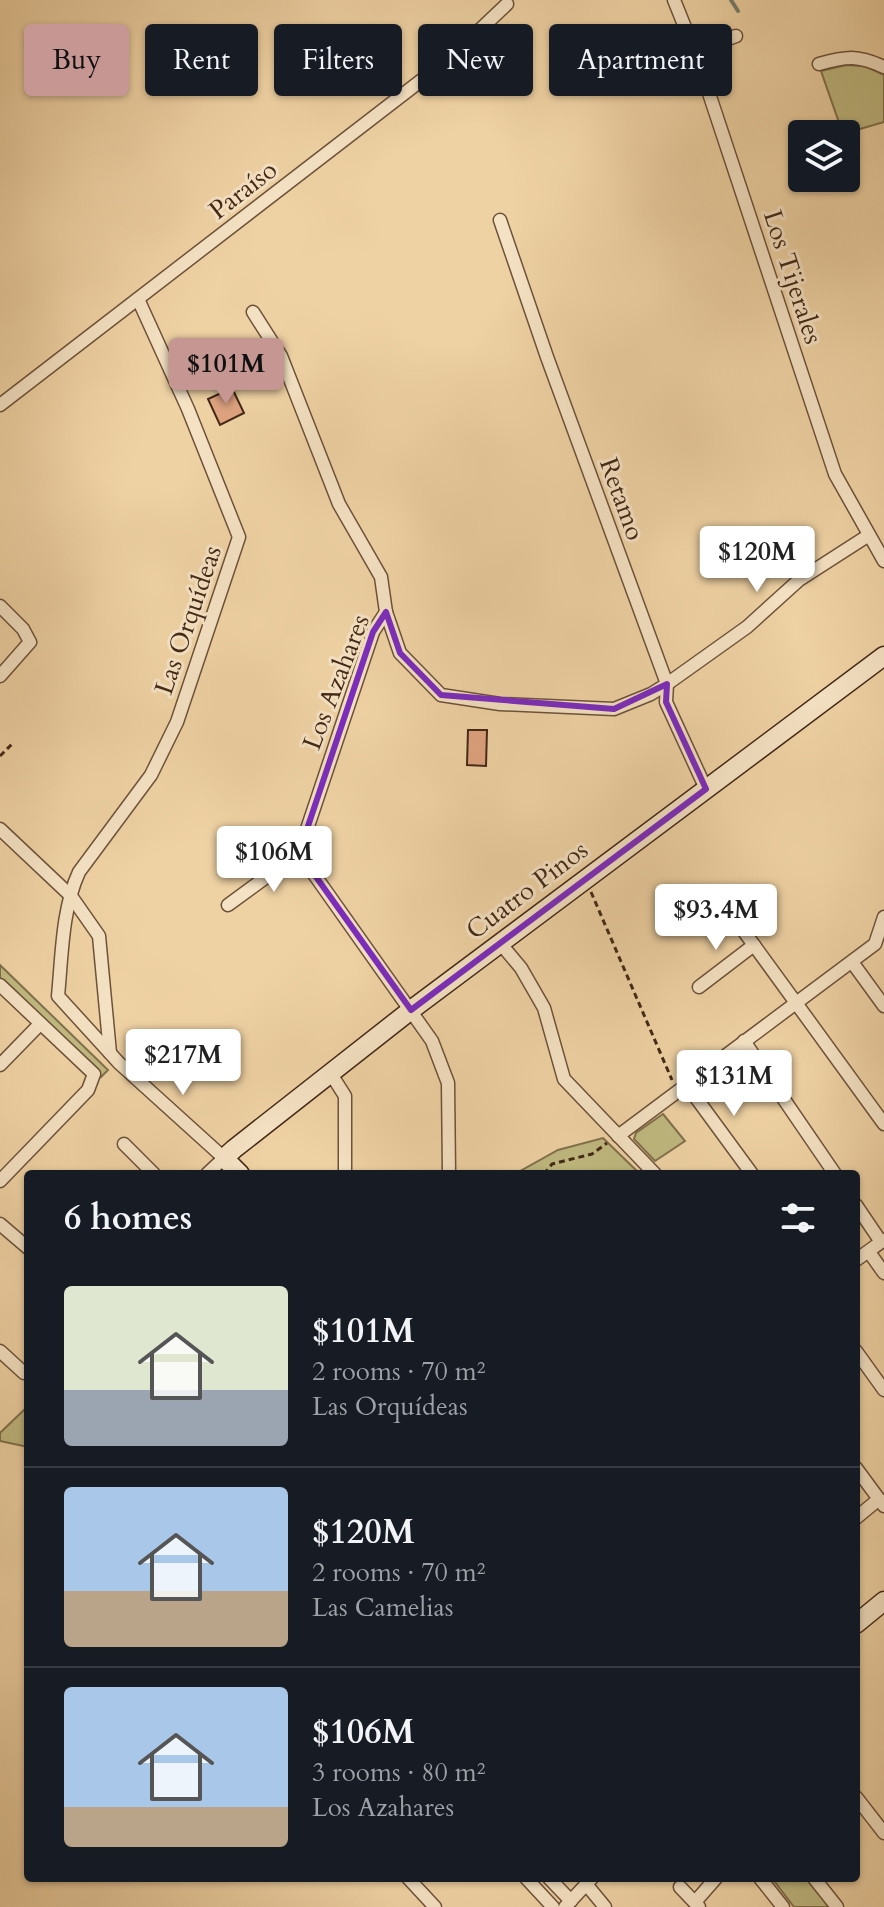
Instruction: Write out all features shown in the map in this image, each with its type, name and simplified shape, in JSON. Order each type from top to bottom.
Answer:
[{"type":"street","name":"Los Tijerales","points":[[674,0],[684,24]]},
{"type":"street","name":"Paraíso","points":[[0,405],[449,59],[507,4]]},
{"type":"street","points":[[732,37],[736,36]]},
{"type":"street","points":[[819,64],[860,57],[884,67]]},
{"type":"street","name":"Los Tijerales","points":[[710,96],[835,474],[884,561]]},
{"type":"street","name":"Retamo","points":[[500,220],[667,684],[666,702],[706,789]]},
{"type":"street","name":"Las Orquídeas","points":[[138,299],[188,409],[239,537],[177,722],[151,775],[79,872],[71,896],[58,996],[115,1058],[224,1158]]},
{"type":"street","name":"Los Azahares","points":[[253,312],[281,356],[339,504],[381,577],[386,612],[373,632],[299,853]]},
{"type":"street","points":[[386,612],[400,653],[441,695],[500,704],[614,709],[667,684],[747,627],[799,580],[869,535]]},
{"type":"street","points":[[0,606],[23,629],[30,642],[0,676]]},
{"type":"street","name":"Cuatro Pinos","points":[[211,1170],[411,1010],[884,656]]},
{"type":"street","points":[[0,829],[71,896],[99,936],[115,1058]]},
{"type":"street","points":[[228,905],[299,853],[432,1041],[448,1083],[449,1170]]},
{"type":"street","points":[[618,1136],[875,944],[884,917]]},
{"type":"street","points":[[735,919],[884,1124]]},
{"type":"street","points":[[500,943],[521,968],[544,1008],[564,1079],[651,1170]]},
{"type":"street","points":[[699,987],[754,945]]},
{"type":"street","points":[[852,962],[884,1006]]},
{"type":"street","points":[[0,985],[94,1074],[88,1090],[0,1181]]},
{"type":"street","points":[[0,1065],[40,1024]]},
{"type":"street","points":[[744,1041],[832,1170]]},
{"type":"street","points":[[331,1074],[345,1096],[345,1170]]},
{"type":"street","points":[[682,1088],[749,1170]]},
{"type":"street","points":[[124,1144],[150,1170]]},
{"type":"street","points":[[224,1158],[236,1170]]},
{"type":"street","points":[[860,1210],[883,1241],[860,1258]]},
{"type":"street","points":[[0,1224],[24,1245]]},
{"type":"street","points":[[869,1252],[884,1273]]},
{"type":"street","points":[[0,1351],[24,1371]]},
{"type":"street","points":[[860,1357],[884,1390]]},
{"type":"street","points":[[860,1473],[881,1502],[860,1515]]},
{"type":"street","points":[[860,1621],[884,1601]]},
{"type":"street","points":[[860,1802],[884,1833]]},
{"type":"street","points":[[412,1882],[435,1907]]},
{"type":"street","points":[[530,1882],[553,1907]]},
{"type":"street","points":[[552,1882],[568,1904],[588,1882]]},
{"type":"street","points":[[590,1882],[605,1907]]},
{"type":"street","points":[[680,1887],[697,1905],[713,1882]]},
{"type":"street","points":[[763,1882],[783,1907]]},
{"type":"street","points":[[817,1882],[837,1907]]},
{"type":"path","points":[[0,756],[12,744]]},
{"type":"path","points":[[585,879],[682,1088]]},
{"type":"path","points":[[547,1170],[552,1164],[592,1154],[618,1136]]},
{"type":"highlighted area","points":[[386,612],[400,653],[441,695],[614,709],[667,684],[666,702],[706,789],[411,1010],[299,853],[373,632]]},
{"type":"shaded area","points":[[846,65],[865,66],[884,75],[884,122],[860,129],[860,120],[838,120],[821,71]]},
{"type":"shaded area","points":[[0,965],[108,1070],[101,1077],[0,979]]},
{"type":"shaded area","points":[[663,1114],[685,1141],[655,1161],[634,1139],[636,1133]]},
{"type":"shaded area","points":[[603,1138],[636,1170],[522,1170],[558,1150]]},
{"type":"shaded area","points":[[24,1410],[24,1446],[0,1441],[0,1433]]},
{"type":"shaded area","points":[[775,1882],[813,1882],[833,1907],[794,1907]]},
{"type":"building","points":[[232,388],[244,413],[220,425],[208,399]]},
{"type":"building","points":[[468,730],[487,730],[486,766],[467,765]]},
{"type":"waterway","points":[[731,0],[738,11]]}]
